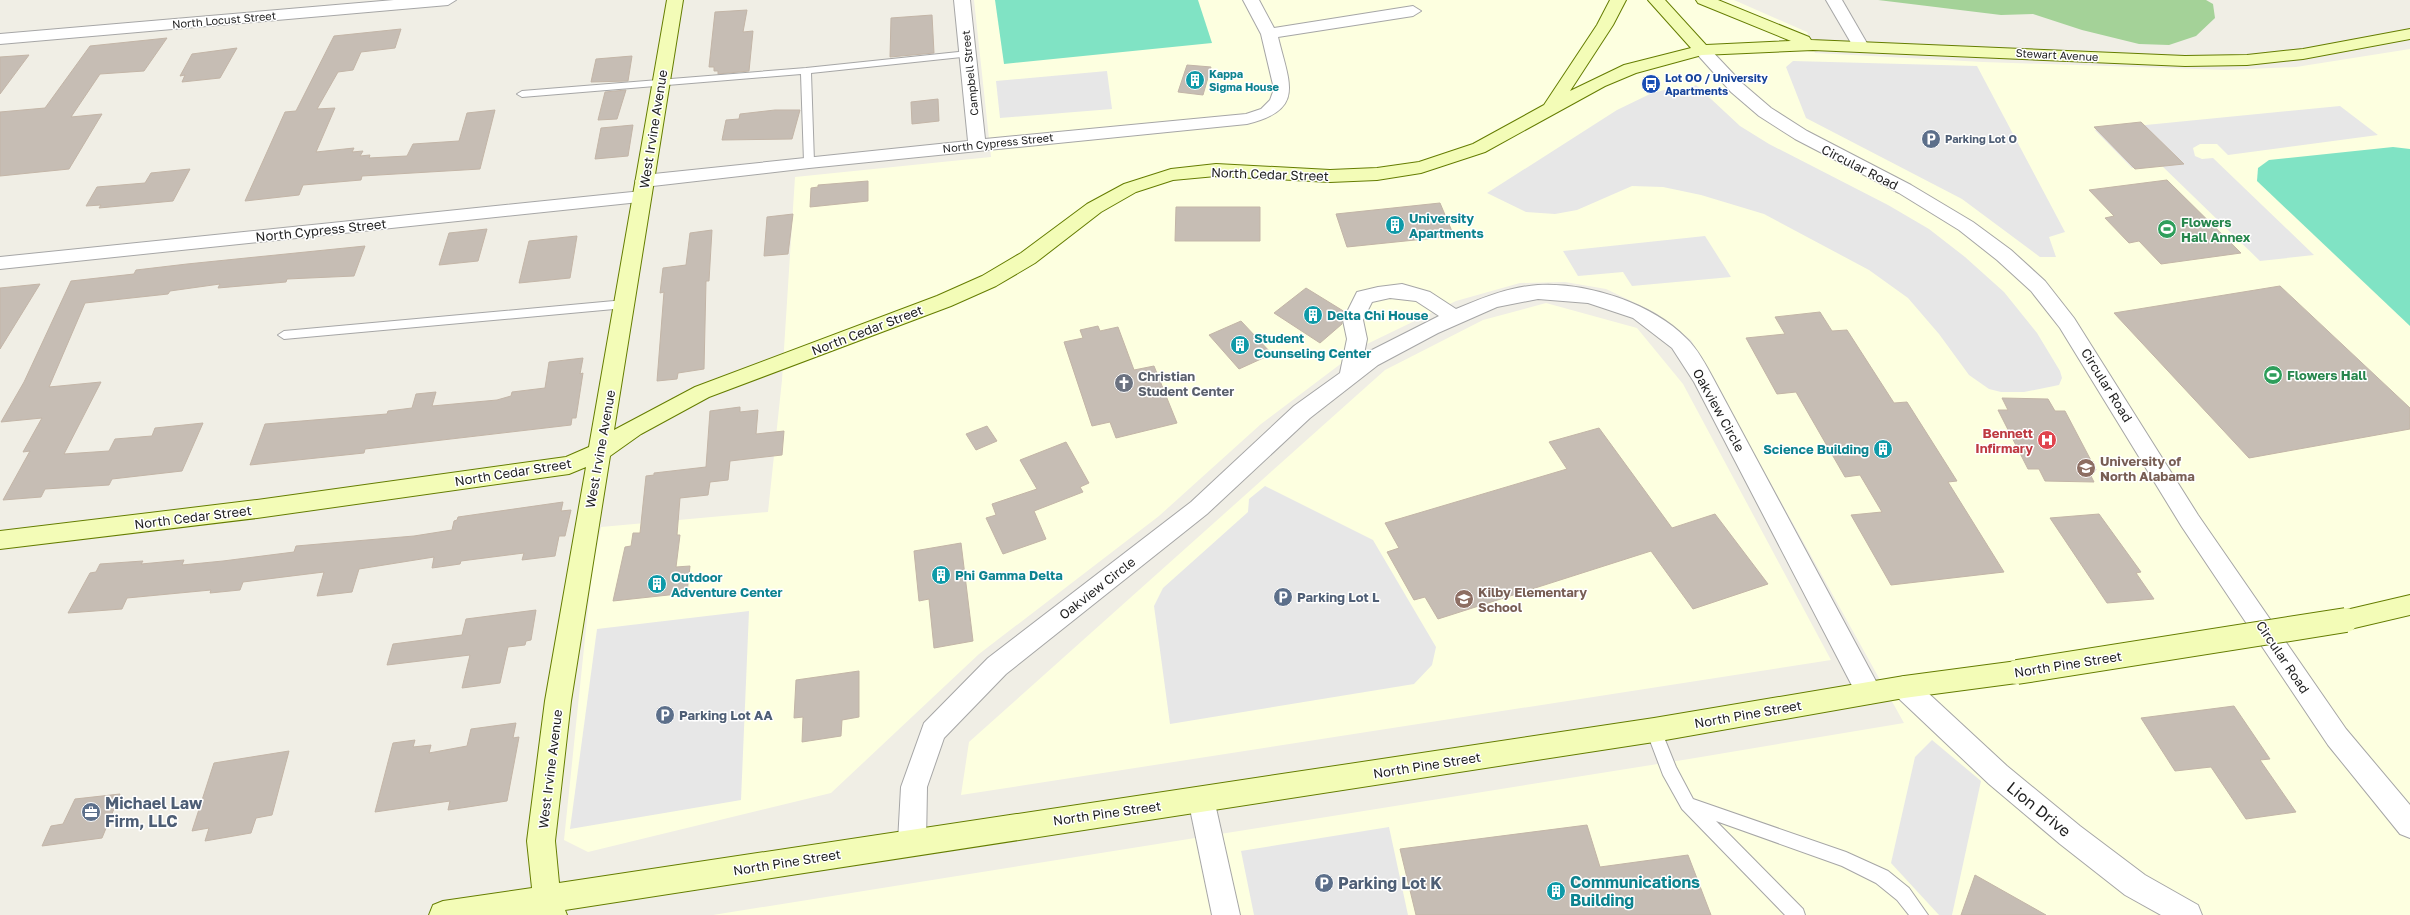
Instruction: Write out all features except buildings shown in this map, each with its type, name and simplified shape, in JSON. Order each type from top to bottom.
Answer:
[{"type":"street","name":"North Locust Street","points":[[0,39],[448,0]]},
{"type":"street","name":"West Irvine Avenue","points":[[546,910],[541,841],[558,701],[598,453],[625,304],[660,82],[675,0]]},
{"type":"street","name":"Campbell Street","points":[[962,0],[977,145]]},
{"type":"street","name":"North Cypress Street","points":[[0,263],[643,189],[809,162],[1248,119],[1267,113],[1278,102],[1282,89],[1270,34],[1251,0]]},
{"type":"street","points":[[1551,108],[1605,25],[1618,0]]},
{"type":"street","points":[[1656,0],[1702,50]]},
{"type":"street","points":[[1704,0],[1813,44]]},
{"type":"street","points":[[1834,0],[1860,46]]},
{"type":"street","points":[[1270,34],[1413,11]]},
{"type":"street","name":"Stewart Avenue","points":[[1702,50],[1813,44],[2185,61],[2247,60],[2303,54],[2410,34]]},
{"type":"street","name":"North Cedar Street","points":[[0,540],[257,509],[570,465],[598,453],[633,428],[702,392],[944,301],[989,281],[1028,258],[1094,208],[1130,188],[1171,175],[1216,170],[1330,176],[1377,174],[1421,167],[1479,148],[1599,82],[1630,69],[1702,50]]},
{"type":"street","name":"Circular Road","points":[[1702,50],[1737,88],[1765,112],[1821,146],[1905,189],[1966,226],[2004,255],[2038,286],[2084,349],[2190,521],[2337,737],[2410,825]]},
{"type":"street","points":[[1350,374],[1357,339],[1353,320],[1364,297],[1386,290],[1415,292],[1440,304],[1454,318]]},
{"type":"street","name":"Oakview Circle","points":[[912,842],[914,787],[933,731],[997,666],[1199,508],[1302,412],[1350,374],[1378,357],[1454,318],[1492,301],[1538,292],[1590,296],[1640,313],[1678,343],[1703,378],[1869,693]]},
{"type":"street","name":"North Pine Street","points":[[443,915],[546,910],[912,842],[1654,730],[1904,687],[2017,672],[2346,620],[2410,605]]},
{"type":"street","name":"Lion Drive","points":[[1904,687],[1998,776],[2070,835],[2135,885],[2188,915]]},
{"type":"street","points":[[1201,799],[1226,915]]},
{"type":"lane","points":[[522,94],[806,71],[968,54]]},
{"type":"lane","points":[[806,71],[809,162]]},
{"type":"lane","points":[[284,335],[625,304]]},
{"type":"lane","points":[[1654,730],[1669,770],[1688,804],[1795,912]]},
{"type":"lane","points":[[1688,804],[1846,860],[1882,877],[1903,894],[1920,915]]},
{"type":"shaded area","name":"University of North Alabama","points":[[974,0],[1734,0],[1807,32],[1815,53],[1983,62],[2226,70],[2296,67],[2410,49],[2410,915],[713,915],[1689,759],[1904,723],[1691,340],[1654,312],[1606,289],[1565,282],[1520,283],[1456,301],[1367,344],[1261,424],[1159,516],[979,654],[831,793],[588,852],[564,840],[592,571],[601,527],[768,512],[782,380],[795,177],[991,157]]},
{"type":"shaded area","name":"Parking Lot O","points":[[1793,61],[1977,66],[2065,232],[2049,237],[2056,257],[2040,257],[1962,199],[1806,118],[1786,67]]},
{"type":"shaded area","points":[[1107,71],[1112,109],[1000,118],[996,81]]},
{"type":"shaded area","points":[[1696,85],[1740,126],[1769,144],[1888,205],[1929,229],[1965,257],[2004,292],[2037,333],[2060,371],[2062,378],[2059,385],[2024,392],[2001,392],[1989,389],[1969,375],[1939,334],[1908,298],[1869,270],[1764,214],[1701,195],[1663,187],[1632,186],[1577,210],[1555,214],[1526,212],[1487,193],[1617,110],[1650,94],[1664,90],[1680,93]]},
{"type":"shaded area","points":[[2340,106],[2378,135],[2228,155],[2217,144],[2200,144],[2193,148],[2195,156],[2202,159],[2213,158],[2314,255],[2260,261],[2159,163],[2132,168],[2095,130]]},
{"type":"shaded area","points":[[1705,236],[1731,277],[1632,286],[1623,272],[1578,276],[1563,251]]},
{"type":"shaded area","name":"Kilby Elementary School","points":[[1546,303],[1637,328],[1683,384],[1831,660],[961,795],[969,742],[1385,370],[1483,320]]},
{"type":"shaded area","name":"Parking Lot L","points":[[1265,486],[1373,540],[1436,647],[1432,665],[1414,684],[1170,724],[1154,606],[1163,588],[1248,512],[1249,499]]},
{"type":"shaded area","name":"Parking Lot AA","points":[[749,611],[741,800],[570,829],[597,629]]},
{"type":"shaded area","points":[[1932,740],[1981,781],[1952,915],[1939,915],[1891,863],[1915,757]]},
{"type":"shaded area","name":"Parking Lot K","points":[[1389,827],[1408,915],[1254,915],[1241,851]]},
{"type":"green space","points":[[995,0],[1198,0],[1212,43],[1004,64]]},
{"type":"green space","points":[[1878,0],[2206,0],[2213,4],[2215,18],[2196,36],[2169,45],[2139,44],[2082,30],[2033,14],[2001,15]]},
{"type":"green space","points":[[2393,147],[2410,149],[2410,326],[2257,181],[2258,168],[2269,160]]},
{"type":"place","name":"Kappa Sigma House","points":[[1195,80]]},
{"type":"place","name":"Lot OO / University Apartments","points":[[1651,84]]},
{"type":"place","name":"Parking Lot O","points":[[1931,139]]},
{"type":"place","name":"University Apartments","points":[[1395,225]]},
{"type":"place","name":"Flowers Hall Annex","points":[[2167,229]]},
{"type":"place","name":"Delta Chi House","points":[[1313,315]]},
{"type":"place","name":"Student Counseling Center","points":[[1240,345]]},
{"type":"place","name":"Flowers Hall","points":[[2273,375]]},
{"type":"place","name":"Christian Student Center","points":[[1124,383]]},
{"type":"place","name":"Bennett Infirmary","points":[[2047,440]]},
{"type":"place","name":"Science Building","points":[[1883,449]]},
{"type":"place","name":"University of North Alabama","points":[[2086,468]]},
{"type":"place","name":"Phi Gamma Delta","points":[[941,575]]},
{"type":"place","name":"Outdoor Adventure Center","points":[[657,584]]},
{"type":"place","name":"Parking Lot L","points":[[1283,597]]},
{"type":"place","name":"Kilby Elementary School","points":[[1464,599]]},
{"type":"place","name":"Parking Lot AA","points":[[665,715]]},
{"type":"place","name":"Michael Law Firm, LLC","points":[[91,812]]},
{"type":"place","name":"Parking Lot K","points":[[1324,883]]},
{"type":"place","name":"Communications Building","points":[[1556,891]]}]
